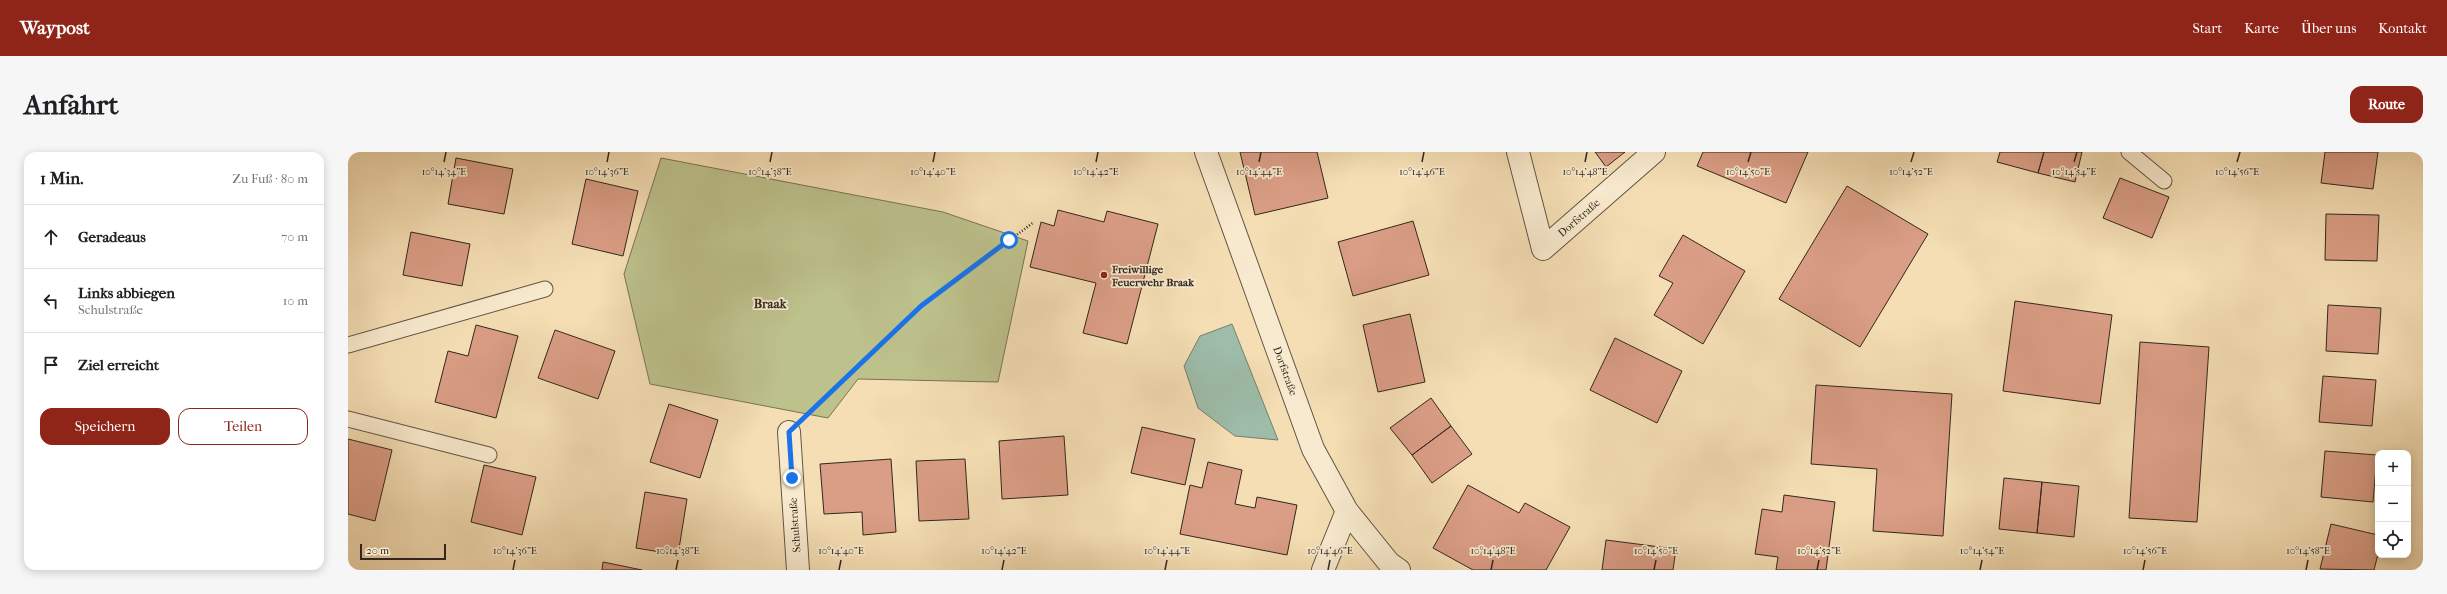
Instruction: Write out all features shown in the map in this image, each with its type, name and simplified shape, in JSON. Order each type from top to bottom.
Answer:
[{"type":"street","name":"Dorfstraße","points":[[1206,152],[1313,449],[1346,511],[1390,563],[1399,570]]},
{"type":"street","name":"Dorfstraße","points":[[1518,152],[1543,249],[1654,152]]},
{"type":"street","name":"Schulstraße","points":[[789,432],[798,570]]},
{"type":"street","points":[[1323,570],[1346,511]]},
{"type":"lane","points":[[2129,152],[2164,181]]},
{"type":"lane","points":[[348,345],[545,289]]},
{"type":"lane","points":[[348,419],[489,455]]},
{"type":"path","points":[[789,432],[921,306],[1034,222]]},
{"type":"green space","points":[[661,158],[943,212],[1028,241],[998,382],[858,379],[828,418],[650,384],[624,274]]},
{"type":"shaded area","points":[[1232,324],[1278,440],[1235,436],[1198,408],[1184,366],[1200,336]]},
{"type":"building","points":[[1240,152],[1317,152],[1328,198],[1255,215]]},
{"type":"building","points":[[1595,152],[1625,152],[1606,167]]},
{"type":"building","points":[[1703,152],[1808,152],[1786,203],[1697,166]]},
{"type":"building","points":[[2000,152],[2044,152],[2038,173],[1997,162]]},
{"type":"building","points":[[2044,152],[2082,152],[2075,182],[2038,173]]},
{"type":"building","points":[[2325,152],[2378,152],[2373,189],[2321,183]]},
{"type":"building","points":[[456,158],[513,169],[504,214],[448,204]]},
{"type":"building","points":[[2120,178],[2169,197],[2152,238],[2103,218]]},
{"type":"building","points":[[586,179],[638,191],[623,256],[572,244]]},
{"type":"building","points":[[1847,186],[1928,234],[1860,347],[1779,299]]},
{"type":"building","name":"Freiwillige Feuerwehr Braak","points":[[1058,210],[1104,222],[1107,211],[1158,224],[1127,344],[1083,333],[1096,283],[1030,267],[1041,222],[1054,226]]},
{"type":"building","points":[[2326,214],[2379,215],[2377,261],[2325,260]]},
{"type":"building","points":[[1413,221],[1429,275],[1353,296],[1338,242]]},
{"type":"building","points":[[411,232],[470,244],[462,286],[403,275]]},
{"type":"building","points":[[1683,235],[1745,271],[1703,344],[1654,315],[1673,283],[1659,276]]},
{"type":"building","points":[[2015,301],[2112,315],[2100,404],[2003,391]]},
{"type":"building","points":[[2328,305],[2381,308],[2378,354],[2326,351]]},
{"type":"building","points":[[1410,314],[1425,382],[1378,392],[1363,325]]},
{"type":"building","points":[[476,325],[518,336],[496,418],[435,402],[448,351],[468,356]]},
{"type":"building","points":[[555,330],[615,351],[598,399],[538,378]]},
{"type":"building","points":[[1615,338],[1682,371],[1657,423],[1590,390]]},
{"type":"building","points":[[2140,342],[2209,347],[2197,522],[2129,518]]},
{"type":"building","points":[[2323,376],[2376,380],[2372,426],[2319,422]]},
{"type":"building","points":[[1816,385],[1952,394],[1943,536],[1873,531],[1877,469],[1811,464]]},
{"type":"building","points":[[1431,398],[1451,426],[1412,455],[1390,428]]},
{"type":"building","points":[[669,404],[718,420],[700,478],[650,462]]},
{"type":"building","points":[[1451,426],[1472,454],[1432,483],[1412,455]]},
{"type":"building","points":[[1142,427],[1195,439],[1185,485],[1131,473]]},
{"type":"building","points":[[1064,436],[1068,495],[1002,499],[999,441]]},
{"type":"building","points":[[348,439],[392,450],[375,521],[348,514]]},
{"type":"building","points":[[2325,451],[2375,455],[2373,502],[2321,497]]},
{"type":"building","points":[[891,459],[896,532],[863,535],[862,512],[824,514],[820,464]]},
{"type":"building","points":[[965,459],[969,519],[919,521],[916,461]]},
{"type":"building","points":[[1208,462],[1242,470],[1235,504],[1255,508],[1257,497],[1297,505],[1287,555],[1180,534],[1190,485],[1202,488]]},
{"type":"building","points":[[484,465],[536,477],[522,535],[471,522]]},
{"type":"building","points":[[2004,478],[2042,482],[2037,533],[1999,529]]},
{"type":"building","points":[[2042,482],[2079,486],[2074,537],[2037,533]]},
{"type":"building","points":[[1468,485],[1519,513],[1525,503],[1570,527],[1546,570],[1473,570],[1433,548]]},
{"type":"building","points":[[645,492],[687,499],[678,555],[636,548]]},
{"type":"building","points":[[1784,495],[1835,502],[1826,570],[1776,570],[1778,557],[1755,554],[1762,509],[1782,512]]},
{"type":"building","points":[[2331,524],[2375,534],[2375,558],[2377,558],[2374,570],[2320,569]]},
{"type":"building","points":[[1606,540],[1676,549],[1673,570],[1602,570]]},
{"type":"building","points":[[603,562],[642,570],[602,570]]},
{"type":"place","name":"Freiwillige Feuerwehr Braak","points":[[1104,275]]},
{"type":"district","name":"Braak","points":[[770,303]]},
{"type":"route","points":[[792,478],[789,432],[921,306],[1009,240]]}]
